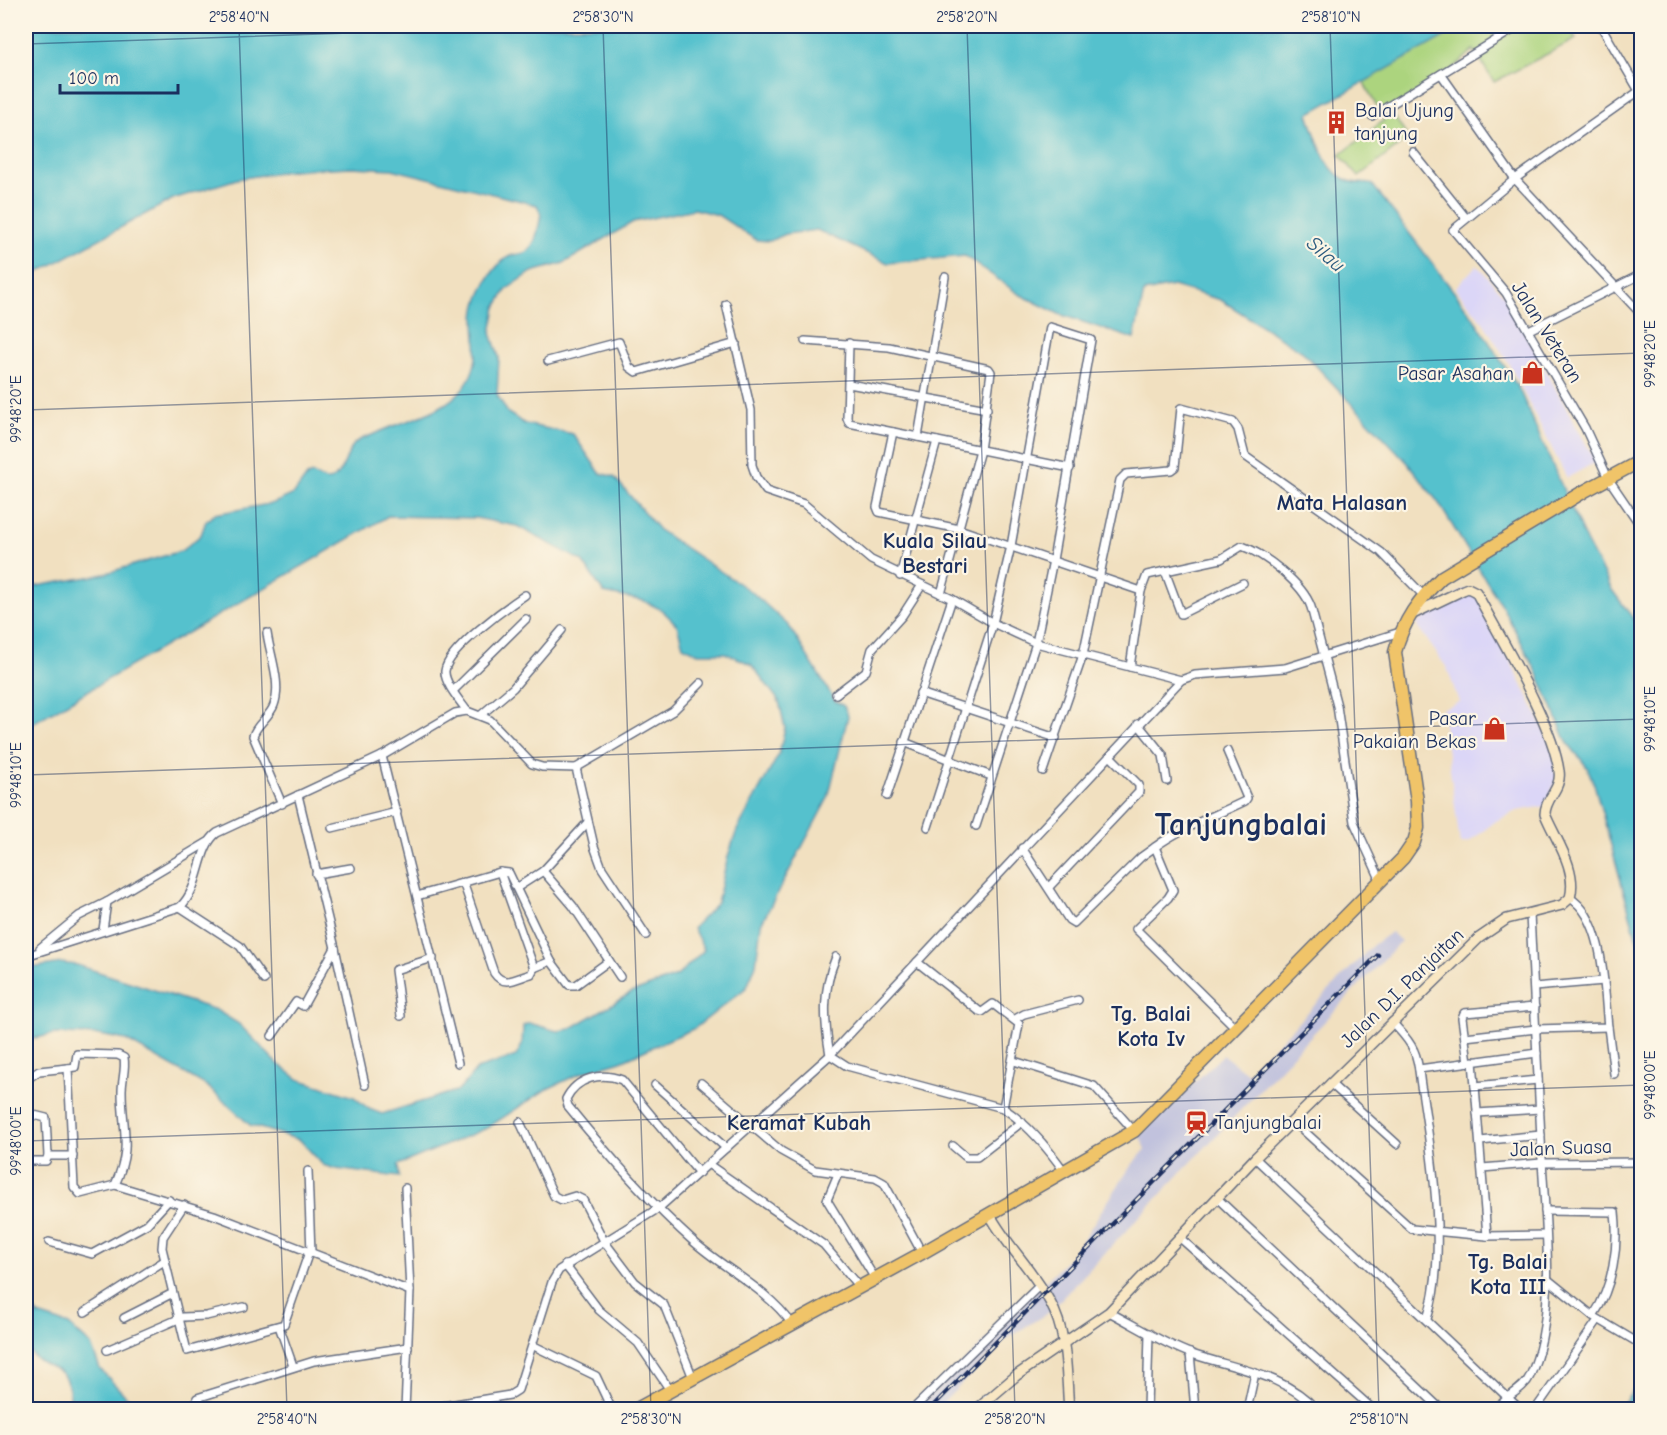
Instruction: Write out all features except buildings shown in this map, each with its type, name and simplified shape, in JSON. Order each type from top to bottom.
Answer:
[{"type":"highway","points":[[635,1410],[648,1406],[670,1390],[990,1215],[1134,1131],[1238,1029],[1403,858],[1414,842],[1418,828],[1417,801],[1395,652],[1400,632],[1423,595],[1442,577],[1583,492],[1641,460]]},
{"type":"main road","points":[[1409,615],[1468,588],[1476,592],[1539,714],[1554,749],[1560,780],[1545,814],[1564,856],[1571,882],[1570,898]]},
{"type":"main road","name":"Jalan D.I. Panjaitan","points":[[976,1410],[987,1398],[1110,1312],[1255,1158],[1392,1022],[1497,924],[1562,905],[1570,898]]},
{"type":"main road","points":[[990,1215],[1004,1239],[1040,1285],[1060,1324],[1064,1344],[1069,1410]]},
{"type":"street","points":[[1372,116],[1519,26]]},
{"type":"street","points":[[1413,152],[1466,219],[1515,180],[1640,92],[1601,26]]},
{"type":"street","points":[[1441,74],[1515,180],[1613,288],[1641,315]]},
{"type":"street","name":"Jalan Veteran","points":[[1466,219],[1454,228],[1455,234],[1506,293],[1585,428],[1608,478],[1641,528]]},
{"type":"street","points":[[1529,330],[1641,274]]},
{"type":"street","points":[[918,436],[945,277]]},
{"type":"street","points":[[726,304],[751,410],[752,465],[761,485],[776,496],[804,504],[854,549],[900,576],[952,599],[993,623],[1036,643],[1181,680]]},
{"type":"street","points":[[928,827],[993,623],[1011,546],[1050,327],[1091,340],[1070,468],[1036,643],[976,826]]},
{"type":"street","points":[[805,341],[849,343],[931,355],[989,369],[991,372],[980,450],[941,594]]},
{"type":"street","points":[[548,361],[619,342],[629,367],[636,372],[735,343]]},
{"type":"street","points":[[849,343],[848,422],[1070,468]]},
{"type":"street","points":[[849,384],[987,409]]},
{"type":"street","points":[[1043,771],[1083,655],[1120,480],[1126,474],[1171,470],[1175,467],[1182,408],[1233,422],[1238,429],[1245,456],[1381,552],[1423,595]]},
{"type":"street","points":[[893,432],[877,509],[881,513],[959,529],[1141,591]]},
{"type":"street","points":[[900,576],[937,441]]},
{"type":"street","points":[[1130,667],[1141,591],[1147,575],[1221,559],[1239,547],[1246,548],[1289,578],[1307,596],[1340,724],[1353,816],[1358,834],[1381,881]]},
{"type":"street","points":[[1164,571],[1181,614],[1243,583]]},
{"type":"street","points":[[836,694],[866,671],[872,650],[902,616],[922,585]]},
{"type":"street","points":[[467,711],[446,676],[448,663],[489,618],[525,595]]},
{"type":"street","points":[[887,796],[952,599]]},
{"type":"street","points":[[454,690],[526,619]]},
{"type":"street","points":[[481,715],[535,665],[562,630]]},
{"type":"street","points":[[418,1410],[514,1393],[521,1385],[555,1276],[565,1265],[659,1208],[830,1056],[1181,680],[1195,675],[1285,668],[1400,632]]},
{"type":"street","points":[[267,633],[277,686],[276,697],[271,711],[253,736],[282,804]]},
{"type":"street","points":[[38,950],[79,916],[208,842],[218,833],[382,756],[437,721],[455,713],[467,711],[490,720],[532,764],[542,767],[576,768],[673,711],[701,683]]},
{"type":"street","points":[[921,693],[1056,738]]},
{"type":"street","points":[[1138,724],[1163,755],[1167,781]]},
{"type":"street","points":[[904,742],[991,776]]},
{"type":"street","points":[[1022,848],[1069,920],[1074,923],[1141,857],[1155,847],[1183,829],[1245,801],[1247,798],[1227,751]]},
{"type":"street","points":[[382,756],[458,1063]]},
{"type":"street","points":[[1049,887],[1139,792],[1139,785],[1110,756]]},
{"type":"street","points":[[576,768],[588,822],[602,868],[646,935]]},
{"type":"street","points":[[298,795],[335,948],[364,1085]]},
{"type":"street","points":[[332,828],[397,812]]},
{"type":"street","points":[[518,887],[543,871],[588,822]]},
{"type":"street","points":[[26,956],[38,950],[180,907],[192,894],[208,842]]},
{"type":"street","points":[[1155,847],[1173,890],[1168,898],[1136,929],[1238,1029]]},
{"type":"street","points":[[316,874],[351,868]]},
{"type":"street","points":[[543,871],[573,906],[620,977]]},
{"type":"street","points":[[417,896],[500,872],[512,875],[551,960],[569,984],[574,985],[609,961]]},
{"type":"street","points":[[500,872],[534,968]]},
{"type":"street","points":[[463,882],[491,966],[499,980],[506,982],[531,974],[534,968],[551,960]]},
{"type":"street","points":[[1570,898],[1582,907],[1587,915],[1601,958],[1614,1074]]},
{"type":"street","points":[[103,930],[107,902]]},
{"type":"street","points":[[180,907],[240,946],[264,980]]},
{"type":"street","points":[[1494,1410],[1507,1395],[1523,1387],[1531,1375],[1541,1335],[1546,1278],[1545,1210],[1530,914]]},
{"type":"street","points":[[272,1036],[296,1002],[305,1007],[335,948]]},
{"type":"street","points":[[830,1056],[825,1002],[827,978],[836,957]]},
{"type":"street","points":[[401,1016],[395,970],[433,958]]},
{"type":"street","points":[[917,962],[979,1011],[982,1012],[993,1005],[1019,1024],[1014,1061],[1003,1108]]},
{"type":"street","points":[[1534,987],[1604,981]]},
{"type":"street","points":[[1015,1020],[1024,1014],[1078,1000]]},
{"type":"street","points":[[1487,1236],[1475,1086],[1462,1018],[1464,1013],[1535,1007]]},
{"type":"street","points":[[1392,1022],[1410,1042],[1419,1069],[1431,1149],[1437,1233],[1433,1296],[1427,1319]]},
{"type":"street","points":[[1465,1037],[1536,1029],[1608,1027]]},
{"type":"street","points":[[1419,1069],[1537,1053]]},
{"type":"street","points":[[26,1080],[45,1070],[75,1067],[77,1054],[118,1055],[124,1058],[122,1103],[126,1151],[115,1185]]},
{"type":"street","points":[[830,1056],[847,1066],[1003,1108],[1022,1122],[1049,1150],[1064,1172]]},
{"type":"street","points":[[1014,1061],[1094,1086],[1134,1131]]},
{"type":"street","points":[[68,1068],[74,1187],[77,1193],[93,1192],[115,1185],[184,1204],[410,1291]]},
{"type":"street","points":[[699,1173],[622,1080],[609,1075],[597,1075],[569,1093],[566,1099],[568,1107],[659,1208],[695,1243],[772,1301],[792,1324]]},
{"type":"street","points":[[1475,1086],[1538,1080]]},
{"type":"street","points":[[701,1083],[781,1151],[815,1170],[875,1178],[884,1183],[922,1253]]},
{"type":"street","points":[[1330,1083],[1397,1144]]},
{"type":"street","points":[[655,1085],[726,1148]]},
{"type":"street","points":[[1477,1113],[1540,1109]]},
{"type":"street","points":[[26,1113],[46,1118],[48,1156],[46,1161],[26,1161]]},
{"type":"street","points":[[1293,1121],[1407,1227],[1437,1233],[1487,1236],[1546,1235]]},
{"type":"street","points":[[520,1122],[554,1197],[562,1200],[575,1196],[583,1200],[604,1241],[639,1286],[664,1305],[693,1378]]},
{"type":"street","points":[[953,1146],[966,1157],[977,1157],[1022,1122]]},
{"type":"street","points":[[1479,1141],[1541,1135]]},
{"type":"street","points":[[48,1156],[73,1156]]},
{"type":"street","points":[[1255,1158],[1521,1410]]},
{"type":"street","name":"Jalan Suasa","points":[[1482,1168],[1542,1163],[1641,1162]]},
{"type":"street","points":[[708,1164],[824,1245],[859,1287]]},
{"type":"street","points":[[184,1204],[163,1237],[164,1261],[177,1320],[187,1351],[279,1326],[286,1322],[310,1252],[308,1171]]},
{"type":"street","points":[[838,1174],[827,1200],[874,1277]]},
{"type":"street","points":[[405,1188],[410,1291],[405,1410]]},
{"type":"street","points":[[1217,1198],[1442,1410]]},
{"type":"street","points":[[49,1242],[92,1254],[147,1224],[169,1200]]},
{"type":"street","points":[[1535,1410],[1595,1318],[1606,1292],[1616,1248],[1615,1212],[1545,1210]]},
{"type":"street","points":[[1179,1237],[1374,1410]]},
{"type":"street","points":[[85,1312],[164,1261]]},
{"type":"street","points":[[565,1265],[599,1310],[638,1343],[670,1390]]},
{"type":"street","points":[[1546,1278],[1595,1318],[1641,1345]]},
{"type":"street","points":[[912,1410],[1040,1285]]},
{"type":"street","points":[[124,1318],[171,1294]]},
{"type":"street","points":[[107,1350],[177,1320],[244,1307]]},
{"type":"street","points":[[1110,1312],[1190,1353],[1291,1387],[1317,1410]]},
{"type":"street","points":[[279,1326],[293,1366]]},
{"type":"street","points":[[1147,1410],[1149,1333]]},
{"type":"street","points":[[534,1346],[596,1376],[612,1410]]},
{"type":"street","points":[[197,1398],[293,1366],[408,1347]]},
{"type":"street","points":[[1190,1353],[1195,1410]]},
{"type":"street","points":[[1247,1410],[1255,1373]]},
{"type":"street","points":[[987,1398],[993,1410]]},
{"type":"shaded area","name":"Pasar Asahan","points":[[1477,265],[1506,298],[1596,462],[1567,478],[1509,364],[1483,322],[1455,288]]},
{"type":"shaded area","name":"Pasar Pakaian Bekas","points":[[1463,590],[1476,592],[1554,749],[1559,771],[1546,806],[1516,811],[1496,821],[1469,842],[1460,844],[1442,709],[1459,702],[1447,668],[1416,624]]},
{"type":"shaded area","points":[[1391,932],[1401,941],[1049,1312],[1003,1341],[937,1409],[916,1410],[1074,1253],[1131,1166],[1146,1149],[1139,1135],[1223,1055],[1248,1074],[1373,945]]},
{"type":"green space","points":[[1440,26],[1568,26],[1576,39],[1494,82],[1474,50],[1436,83],[1392,113],[1408,138],[1359,177],[1340,155],[1384,120],[1360,76]]},
{"type":"water","name":"Silau","points":[[26,26],[1463,26],[1308,114],[1322,152],[1333,170],[1340,177],[1349,181],[1372,184],[1473,317],[1519,389],[1586,541],[1612,590],[1641,629],[1641,954],[1595,787],[1587,767],[1567,742],[1538,674],[1503,608],[1438,502],[1407,462],[1303,352],[1221,300],[1173,286],[1144,292],[1134,339],[1059,314],[1019,294],[965,256],[888,263],[817,230],[786,234],[770,241],[756,240],[718,215],[694,209],[633,222],[564,263],[532,272],[507,289],[496,307],[491,333],[499,357],[497,395],[508,413],[525,424],[573,434],[600,473],[614,477],[660,531],[753,593],[789,626],[835,701],[844,706],[848,716],[828,798],[761,924],[756,964],[747,987],[695,1028],[621,1061],[581,1073],[545,1090],[487,1128],[398,1165],[399,1177],[336,1169],[323,1165],[300,1140],[250,1125],[207,1086],[126,1040],[100,1035],[55,1034],[26,1040],[26,969],[61,963],[77,965],[216,1010],[239,1024],[277,1063],[298,1079],[354,1097],[369,1109],[382,1114],[459,1090],[477,1069],[516,1056],[522,1045],[523,1026],[529,1023],[557,1031],[570,1029],[631,993],[677,976],[704,950],[693,928],[717,903],[728,856],[737,830],[779,754],[785,728],[779,701],[751,664],[725,653],[698,653],[683,646],[677,625],[662,610],[644,601],[604,593],[582,561],[517,526],[476,518],[388,516],[26,727],[26,588],[100,575],[181,551],[201,535],[206,521],[215,514],[274,503],[294,494],[307,476],[313,474],[330,480],[336,477],[351,449],[361,439],[434,411],[445,404],[464,387],[471,375],[476,352],[476,308],[485,285],[495,268],[505,259],[525,253],[530,249],[536,237],[541,214],[537,205],[392,169],[351,167],[295,170],[237,179],[173,199],[26,279]]},
{"type":"water","points":[[26,1302],[38,1315],[69,1325],[91,1345],[100,1369],[138,1409],[71,1409],[67,1381],[57,1370],[43,1363],[26,1348]]},
{"type":"water","points":[[1641,1371],[1641,1409],[1620,1409],[1635,1388]]},
{"type":"railway","points":[[929,1410],[1378,955]]},
{"type":"place","name":"Balai Ujung tanjung","points":[[1337,122]]},
{"type":"place","name":"Pasar Asahan","points":[[1532,373]]},
{"type":"place","name":"Pasar Pakaian Bekas","points":[[1494,729]]},
{"type":"place","name":"Tanjungbalai","points":[[1197,1122]]},
{"type":"district","name":"Mata Halasan","points":[[1342,503]]},
{"type":"district","name":"Kuala Silau Bestari","points":[[935,554]]},
{"type":"district","name":"Tanjungbalai","points":[[1241,824]]},
{"type":"district","name":"Tg. Balai Kota Iv","points":[[1151,1026]]},
{"type":"district","name":"Keramat Kubah","points":[[799,1123]]},
{"type":"district","name":"Tg. Balai Kota III","points":[[1508,1274]]}]
